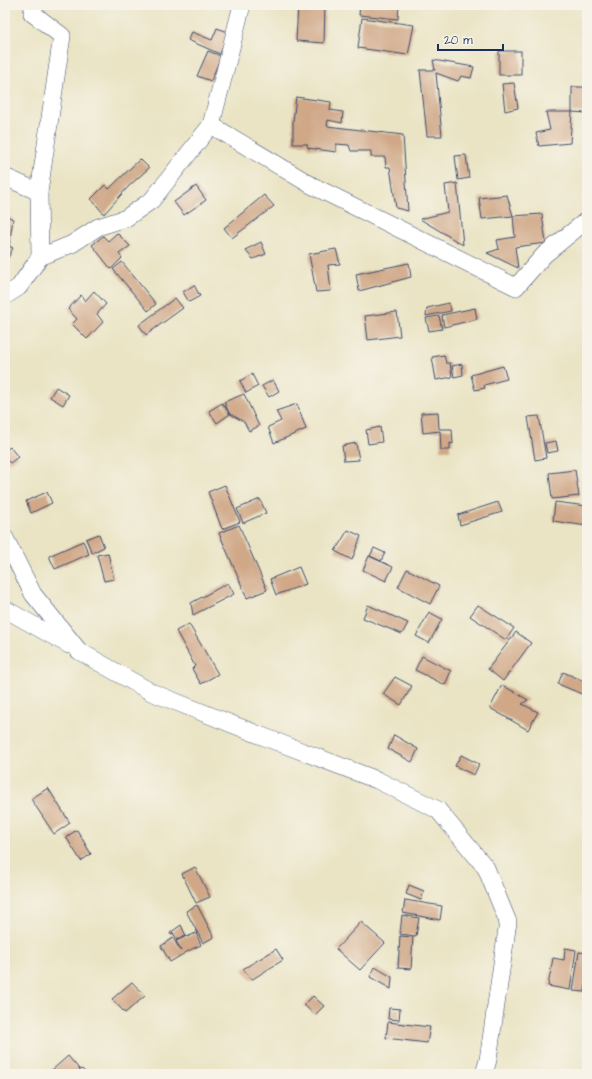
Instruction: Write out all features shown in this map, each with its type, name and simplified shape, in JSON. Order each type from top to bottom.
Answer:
[{"type":"street","points":[[5,296],[19,287],[40,257],[72,244],[98,227],[126,218],[152,200],[211,125],[242,5]]},
{"type":"street","points":[[28,8],[62,36],[39,192],[40,257]]},
{"type":"street","points":[[211,125],[311,185],[516,287],[544,255],[587,220]]},
{"type":"street","points":[[5,178],[39,192]]},
{"type":"street","points":[[5,538],[33,594],[79,651]]},
{"type":"street","points":[[5,609],[151,692],[377,780],[438,810],[486,868],[508,922],[488,1060],[484,1074]]},
{"type":"building","points":[[298,5],[325,5],[324,43],[296,41]]},
{"type":"building","points":[[360,5],[399,5],[398,19],[359,15]]},
{"type":"building","points":[[362,18],[414,25],[408,55],[358,48]]},
{"type":"building","points":[[217,28],[228,32],[220,54],[188,40],[192,32],[212,40]]},
{"type":"building","points":[[208,51],[221,56],[211,81],[197,76]]},
{"type":"building","points":[[499,51],[521,51],[521,75],[499,75]]},
{"type":"building","points":[[433,60],[474,67],[471,78],[461,76],[458,81],[436,73],[442,136],[427,136],[420,70],[435,70]]},
{"type":"building","points":[[514,83],[518,108],[505,111],[502,84]]},
{"type":"building","points":[[572,87],[587,87],[587,113],[572,112]]},
{"type":"building","points":[[296,97],[331,102],[330,110],[343,112],[342,123],[328,120],[327,126],[403,135],[408,211],[396,208],[390,167],[386,167],[385,157],[371,157],[371,151],[351,151],[349,145],[336,144],[336,152],[308,148],[307,144],[293,144],[293,121]]},
{"type":"building","points":[[546,112],[572,112],[570,143],[539,146],[536,133],[550,130]]},
{"type":"building","points":[[466,155],[469,178],[458,180],[455,156]]},
{"type":"building","points":[[140,159],[149,168],[128,187],[104,214],[91,199],[105,185],[109,189]]},
{"type":"building","points":[[457,183],[463,245],[420,219],[448,212],[445,185]]},
{"type":"building","points":[[196,186],[206,200],[184,215],[174,202]]},
{"type":"building","points":[[264,195],[274,206],[232,238],[224,228]]},
{"type":"building","points":[[507,195],[513,216],[482,219],[479,198]]},
{"type":"building","points":[[542,214],[546,243],[515,247],[518,268],[487,253],[499,249],[497,240],[515,237],[513,216]]},
{"type":"building","points":[[5,215],[13,219],[9,246],[13,248],[8,258],[5,256]]},
{"type":"building","points":[[117,233],[130,246],[119,254],[122,258],[111,269],[92,245],[103,236],[108,241]]},
{"type":"building","points":[[261,242],[266,254],[253,259],[245,250]]},
{"type":"building","points":[[336,249],[340,264],[328,265],[331,291],[316,292],[309,254]]},
{"type":"building","points":[[122,262],[156,304],[148,311],[113,269]]},
{"type":"building","points":[[409,263],[411,277],[359,291],[356,274]]},
{"type":"building","points":[[194,285],[200,296],[189,302],[183,292]]},
{"type":"building","points":[[94,291],[106,304],[97,314],[103,322],[87,339],[72,324],[77,319],[68,309],[81,295],[85,301]]},
{"type":"building","points":[[175,298],[183,308],[146,335],[139,325]]},
{"type":"building","points":[[449,303],[451,311],[426,316],[427,308]]},
{"type":"building","points":[[475,308],[477,319],[444,327],[442,315]]},
{"type":"building","points":[[397,312],[400,336],[368,340],[365,316]]},
{"type":"building","points":[[439,316],[442,329],[429,331],[426,318]]},
{"type":"building","points":[[444,355],[446,363],[450,363],[452,377],[436,380],[432,357]]},
{"type":"building","points":[[462,364],[463,375],[454,377],[452,366]]},
{"type":"building","points":[[503,366],[507,379],[484,385],[485,388],[475,390],[471,375]]},
{"type":"building","points":[[252,374],[258,386],[246,393],[240,381]]},
{"type":"building","points":[[273,380],[279,391],[269,397],[262,386]]},
{"type":"building","points":[[56,387],[69,395],[63,405],[50,397]]},
{"type":"building","points":[[244,394],[259,426],[249,431],[244,422],[229,413],[224,402]]},
{"type":"building","points":[[222,403],[230,414],[217,423],[209,411]]},
{"type":"building","points":[[297,404],[306,429],[274,443],[268,427],[281,421],[276,411]]},
{"type":"building","points":[[438,412],[439,429],[452,429],[453,444],[450,443],[450,450],[441,450],[440,431],[423,433],[421,413]]},
{"type":"building","points":[[539,416],[546,458],[535,460],[528,417]]},
{"type":"building","points":[[380,427],[382,442],[368,444],[366,430]]},
{"type":"building","points":[[556,441],[558,451],[547,453],[545,443]]},
{"type":"building","points":[[356,443],[359,460],[344,461],[342,446]]},
{"type":"building","points":[[10,447],[18,457],[10,463],[5,458],[5,451]]},
{"type":"building","points":[[575,470],[579,496],[552,499],[549,473]]},
{"type":"building","points":[[225,485],[240,522],[222,529],[208,492]]},
{"type":"building","points":[[47,492],[52,503],[31,513],[26,501]]},
{"type":"building","points":[[260,499],[266,513],[243,523],[237,509]]},
{"type":"building","points":[[498,502],[502,512],[460,525],[458,515]]},
{"type":"building","points":[[555,502],[587,506],[587,526],[553,521]]},
{"type":"building","points":[[239,525],[267,590],[247,598],[219,533]]},
{"type":"building","points":[[348,530],[361,536],[352,560],[335,551]]},
{"type":"building","points":[[99,534],[104,547],[92,553],[86,539]]},
{"type":"building","points":[[83,541],[89,554],[55,569],[49,556]]},
{"type":"building","points":[[374,548],[385,553],[381,561],[370,556]]},
{"type":"building","points":[[108,553],[114,579],[104,581],[97,555]]},
{"type":"building","points":[[369,556],[393,567],[386,581],[363,570]]},
{"type":"building","points":[[299,567],[306,584],[276,595],[270,579]]},
{"type":"building","points":[[407,569],[439,586],[430,604],[398,587]]},
{"type":"building","points":[[228,583],[234,594],[193,615],[191,603]]},
{"type":"building","points":[[368,605],[408,623],[402,634],[363,618]]},
{"type":"building","points":[[478,605],[514,628],[506,640],[470,616]]},
{"type":"building","points":[[429,612],[442,619],[429,643],[416,636]]},
{"type":"building","points":[[189,624],[218,674],[201,684],[192,669],[195,666],[176,631]]},
{"type":"building","points":[[516,632],[531,643],[503,681],[488,669]]},
{"type":"building","points":[[422,656],[451,671],[445,685],[415,670]]},
{"type":"building","points":[[563,672],[586,682],[582,694],[558,684]]},
{"type":"building","points":[[395,677],[412,686],[401,705],[383,694]]},
{"type":"building","points":[[502,685],[528,700],[522,704],[538,712],[528,730],[490,708]]},
{"type":"building","points":[[394,735],[418,749],[412,762],[388,749]]},
{"type":"building","points":[[461,755],[479,764],[474,775],[455,766]]},
{"type":"building","points":[[48,788],[70,823],[54,834],[31,799]]},
{"type":"building","points":[[77,830],[91,854],[81,861],[66,837]]},
{"type":"building","points":[[195,867],[210,897],[196,903],[182,874]]},
{"type":"building","points":[[409,885],[424,891],[421,900],[406,894]]},
{"type":"building","points":[[405,900],[442,906],[440,920],[403,913]]},
{"type":"building","points":[[197,905],[214,937],[203,943],[186,911]]},
{"type":"building","points":[[402,915],[419,918],[416,936],[400,934]]},
{"type":"building","points":[[361,922],[385,943],[360,970],[336,949]]},
{"type":"building","points":[[181,925],[186,936],[176,940],[173,933],[171,935],[170,933]]},
{"type":"building","points":[[196,933],[201,945],[170,962],[161,946],[173,938],[181,951],[176,941]]},
{"type":"building","points":[[400,936],[413,937],[411,969],[398,968]]},
{"type":"building","points":[[565,948],[576,950],[570,990],[548,986],[553,958],[564,960]]},
{"type":"building","points":[[276,949],[283,960],[251,980],[243,969]]},
{"type":"building","points":[[579,952],[587,953],[587,977],[585,992],[573,991]]},
{"type":"building","points":[[375,967],[392,977],[391,989],[370,977]]},
{"type":"building","points":[[132,982],[145,996],[125,1013],[112,999]]},
{"type":"building","points":[[313,996],[324,1006],[315,1015],[304,1005]]},
{"type":"building","points":[[389,1008],[400,1009],[399,1020],[388,1019]]},
{"type":"building","points":[[388,1022],[430,1027],[427,1043],[386,1038]]},
{"type":"building","points":[[68,1056],[80,1070],[82,1069],[87,1074],[54,1074],[51,1071]]}]
